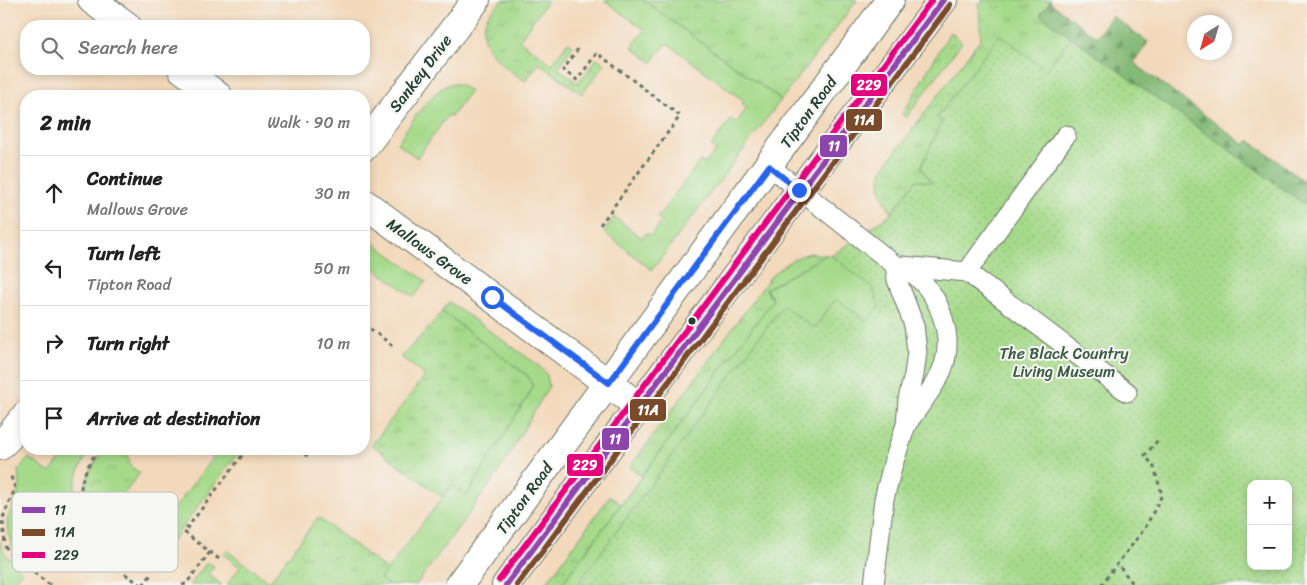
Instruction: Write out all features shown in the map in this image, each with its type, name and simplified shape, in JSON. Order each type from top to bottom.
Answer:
[{"type":"main road","points":[[92,0],[118,20]]},
{"type":"main road","name":"Sankey Drive","points":[[370,139],[476,0]]},
{"type":"main road","name":"Tipton Road","points":[[459,585],[890,0]]},
{"type":"main road","points":[[506,585],[942,0]]},
{"type":"main road","points":[[190,75],[210,90]]},
{"type":"main road","name":"Mallows Grove","points":[[370,207],[640,407]]},
{"type":"main road","points":[[0,446],[20,423]]},
{"type":"lane","points":[[967,272],[1066,135]]},
{"type":"lane","points":[[769,166],[895,265],[914,274],[928,288],[937,303],[945,332],[946,351],[942,369],[935,383],[906,425]]},
{"type":"lane","points":[[895,265],[967,272],[1127,392]]},
{"type":"lane","points":[[874,585],[884,499],[906,425],[908,399],[917,352],[914,325],[897,280],[895,265]]},
{"type":"path","points":[[578,49],[563,70],[577,80],[597,52],[680,116],[600,225]]},
{"type":"path","points":[[370,329],[393,346]]},
{"type":"path","points":[[1101,585],[1145,528],[1162,495],[1154,467],[1146,455],[1158,440]]},
{"type":"path","points":[[0,446],[15,488],[13,492]]},
{"type":"path","points":[[80,492],[82,482],[95,455]]},
{"type":"path","points":[[219,559],[184,532],[242,455]]},
{"type":"path","points":[[12,496],[1,523],[6,546],[12,556]]},
{"type":"path","points":[[182,585],[186,584],[210,552]]},
{"type":"path","points":[[1120,567],[1134,585]]},
{"type":"path","points":[[33,572],[50,585]]},
{"type":"path","points":[[125,574],[142,585],[151,575]]},
{"type":"green space","points":[[503,0],[548,0],[519,40],[552,64],[568,42],[573,46],[558,68],[578,83],[597,58],[605,64],[582,94],[539,63],[525,81],[500,63],[493,55],[487,47],[483,28],[488,15]]},
{"type":"green space","points":[[604,0],[643,0],[781,100],[652,270],[604,232],[614,217],[642,238],[646,233],[651,236],[662,221],[657,218],[700,161],[705,164],[716,150],[711,146],[731,119],[736,123],[747,108],[742,105],[744,101],[667,43],[652,62],[632,47],[645,30]]},
{"type":"green space","points":[[643,0],[857,0],[781,100]]},
{"type":"green space","points":[[983,0],[1051,0],[1040,15],[1071,37],[1046,71],[1000,35],[938,117],[942,120],[932,183],[916,180],[892,213],[882,193],[880,182],[882,170],[981,38],[979,6]]},
{"type":"green space","points":[[1050,2],[1096,37],[1112,16],[1148,42],[1134,63],[1245,145],[1249,140],[1307,183],[1307,206],[1040,15]]},
{"type":"green space","points":[[950,32],[962,42],[906,118],[902,115]]},
{"type":"green space","name":"The Black Country Living Museum","points":[[1000,35],[1046,70],[1071,37],[1307,206],[1307,585],[561,585],[773,300],[766,289],[826,255],[831,256],[892,213],[916,180],[932,183],[921,167],[942,121],[937,117]]},
{"type":"green space","points":[[458,84],[470,91],[451,117],[448,115],[417,158],[397,143],[429,100],[444,87]]},
{"type":"green space","points":[[370,240],[426,281],[414,297],[370,265]]},
{"type":"green space","points":[[811,253],[826,255],[766,289],[773,300],[642,476],[630,467],[771,276],[789,262]]},
{"type":"green space","points":[[826,255],[831,256],[872,287],[879,306],[868,322],[836,299],[814,328],[783,305],[577,585],[561,585],[773,300],[766,289]]},
{"type":"green space","points":[[449,302],[539,366],[547,375],[549,386],[499,472],[416,585],[389,585],[380,579],[452,485],[467,495],[533,386],[527,375],[442,312]]},
{"type":"green space","points":[[442,312],[527,375],[533,386],[467,496],[452,485],[442,497],[372,445],[425,375],[401,357]]},
{"type":"green space","points":[[64,455],[87,455],[77,478],[74,492],[18,492],[20,487],[18,470],[29,458],[50,473]]},
{"type":"green space","points":[[100,455],[129,455],[130,466],[140,473],[126,492],[85,492],[88,477]]},
{"type":"green space","points":[[214,455],[237,455],[178,533],[178,504]]},
{"type":"green space","points":[[610,496],[621,504],[561,585],[545,585]]},
{"type":"green space","points":[[12,508],[12,545],[8,533],[7,521]]},
{"type":"green space","points":[[318,517],[387,570],[381,579],[389,585],[227,585],[240,567],[223,554],[227,550],[269,582]]},
{"type":"green space","points":[[0,540],[1,545],[12,562],[12,572],[21,572],[15,580],[21,585],[4,585],[0,582]]},
{"type":"green space","points":[[207,562],[214,566],[208,574],[222,585],[190,585]]},
{"type":"transit line","name":"229","points":[[499,580],[932,0]]},
{"type":"transit line","name":"11","points":[[506,585],[943,0]]},
{"type":"transit line","name":"11A","points":[[517,585],[950,5]]},
{"type":"route","points":[[492,297],[609,383],[769,166],[799,190]]}]
